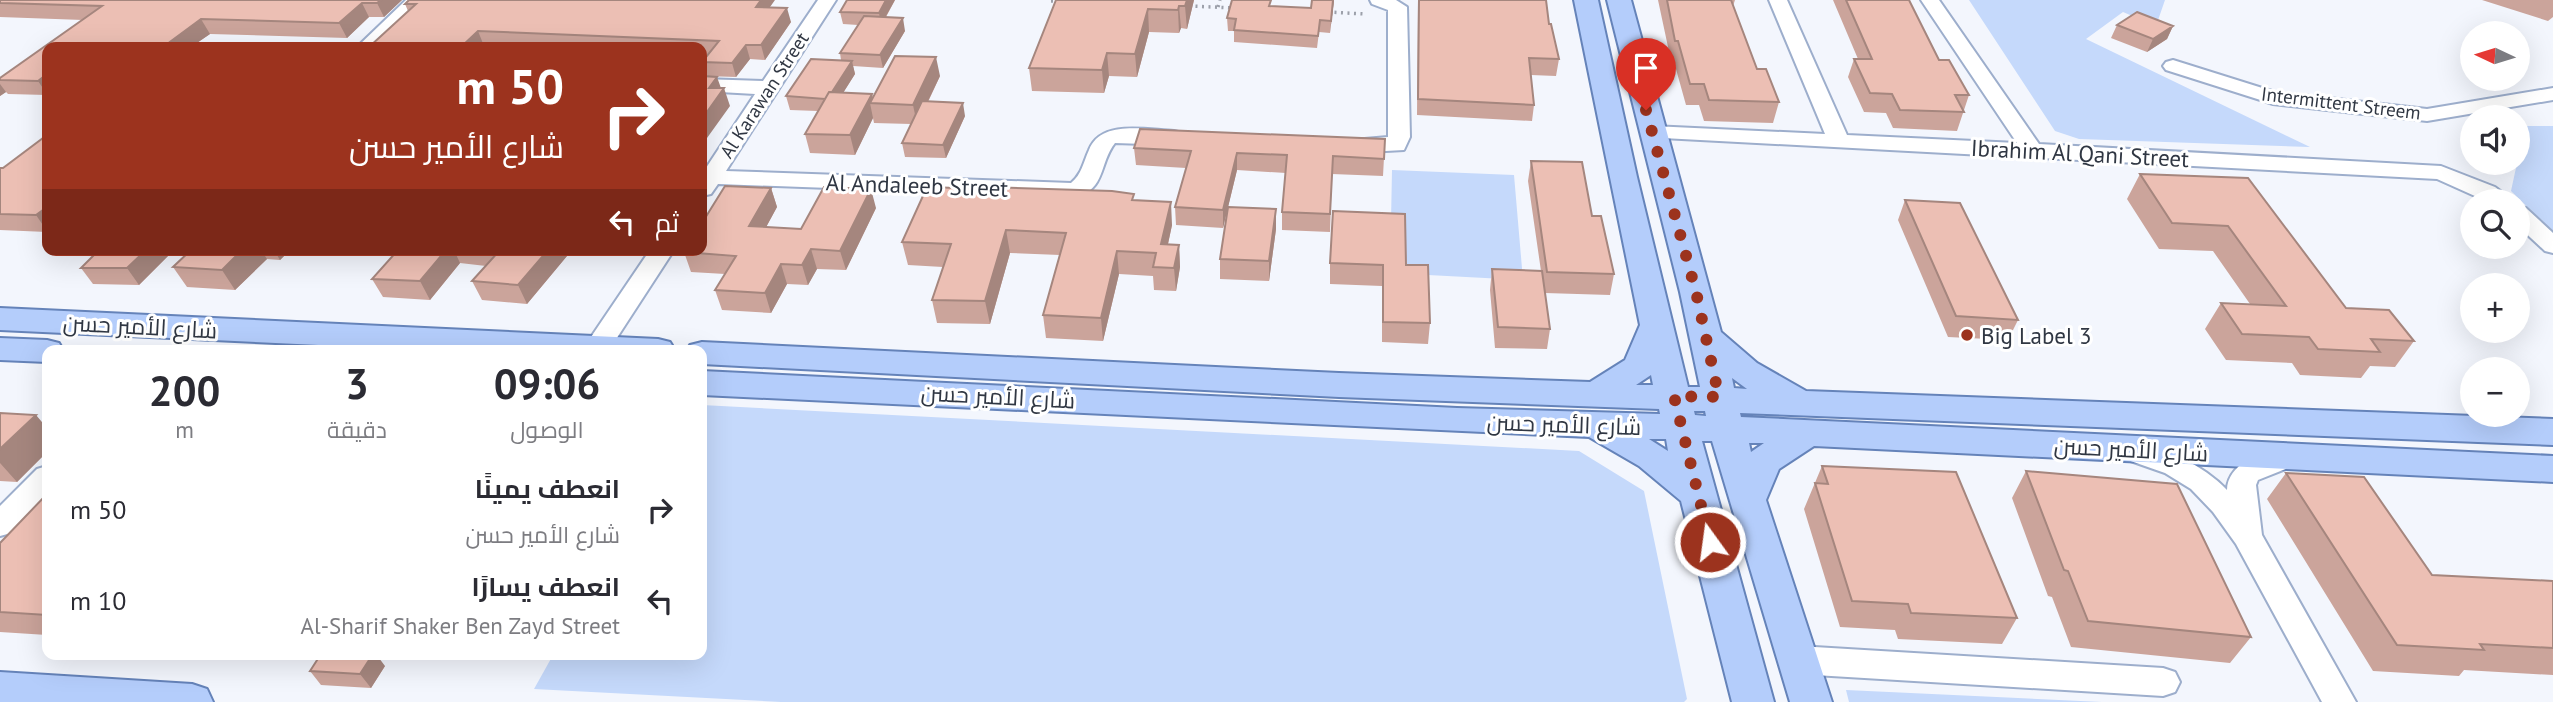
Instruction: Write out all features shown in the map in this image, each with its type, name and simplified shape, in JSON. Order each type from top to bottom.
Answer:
[{"type":"main road","points":[[1586,0],[1656,327],[1753,702]]},
{"type":"main road","points":[[1619,0],[1696,292],[1723,413],[1747,500],[1811,702]]},
{"type":"main road","points":[[1595,44],[1629,44]]},
{"type":"main road","name":"شارع الأمير حسن","points":[[0,319],[576,345]]},
{"type":"main road","points":[[1656,327],[1639,367],[1594,410],[1699,496]]},
{"type":"main road","points":[[1704,334],[1721,353],[1778,392],[1807,417],[1764,461],[1747,500]]},
{"type":"main road","name":"شارع الأمير حسن","points":[[0,349],[42,351]]},
{"type":"main road","name":"شارع الأمير حسن","points":[[707,354],[848,375]]},
{"type":"main road","name":"شارع الأمير حسن","points":[[707,383],[848,375],[1594,410],[1807,417],[2553,432]]},
{"type":"main road","name":"شارع الأمير حسن","points":[[1807,417],[2128,449],[2553,469]]},
{"type":"main road","points":[[0,690],[191,702]]},
{"type":"street","points":[[372,42],[417,0]]},
{"type":"street","name":"Al Karawan Street","points":[[707,182],[827,0]]},
{"type":"street","points":[[1326,145],[1396,145],[1399,137],[1397,7],[1380,0]]},
{"type":"street","points":[[1778,0],[1839,141]]},
{"type":"street","points":[[1930,0],[2033,151]]},
{"type":"street","name":"Intermittent Streem","points":[[2173,66],[2273,99],[2427,115],[2553,94]]},
{"type":"street","points":[[707,85],[770,88]]},
{"type":"street","name":"Ibrahim Al Qani Street","points":[[1652,132],[2441,173],[2480,189]]},
{"type":"street","name":"Al Andaleeb Street","points":[[707,184],[1076,190],[1089,180],[1101,146],[1108,138],[1120,136],[1189,139]]},
{"type":"street","points":[[2530,224],[2553,246]]},
{"type":"street","points":[[599,345],[658,256]]},
{"type":"street","points":[[2128,449],[2175,466],[2201,481],[2247,536],[2339,702]]},
{"type":"street","points":[[2247,536],[2241,485],[2246,472],[2290,457]]},
{"type":"street","points":[[0,525],[42,482]]},
{"type":"street","points":[[1798,660],[2163,682]]},
{"type":"path","points":[[1218,7],[1220,0]]},
{"type":"path","points":[[1051,1],[1065,1]]},
{"type":"path","points":[[1176,6],[1246,8]]},
{"type":"path","points":[[1328,12],[1398,15]]},
{"type":"shaded area","points":[[1969,0],[2165,0],[2156,26],[2123,12],[2086,39],[2310,147],[2079,139],[2055,131]]},
{"type":"shaded area","points":[[2530,126],[2553,126],[2553,232],[2530,210],[2530,189],[2511,189],[2514,175],[2530,175]]},
{"type":"shaded area","points":[[1392,170],[1514,175],[1523,280],[1390,273]]},
{"type":"shaded area","points":[[707,405],[1579,451],[1644,491],[1687,699],[1684,702],[781,702],[534,689],[550,660],[707,660]]},
{"type":"shaded area","points":[[1846,690],[2102,702],[1849,702]]},
{"type":"building","points":[[0,0],[381,0],[377,3],[362,3],[339,23],[201,19],[170,42],[51,42],[102,6],[0,3]]},
{"type":"building","points":[[409,0],[761,0],[756,7],[787,8],[761,45],[746,45],[732,63],[707,62],[707,56],[719,41],[478,31],[466,42],[374,42],[416,4],[405,4]]},
{"type":"building","points":[[847,0],[886,0],[879,13],[840,12]]},
{"type":"building","points":[[1056,0],[1187,0],[1185,6],[1179,6],[1178,10],[1148,9],[1135,54],[1107,53],[1102,70],[1029,68]]},
{"type":"building","points":[[1232,0],[1271,0],[1269,6],[1311,8],[1312,0],[1333,0],[1331,21],[1320,20],[1318,36],[1234,30],[1236,19],[1227,18]]},
{"type":"building","points":[[1419,0],[1546,0],[1549,24],[1559,59],[1529,58],[1534,105],[1418,99]]},
{"type":"building","points":[[1667,0],[1731,0],[1757,69],[1766,69],[1779,102],[1709,100],[1704,84],[1690,84],[1678,41],[1675,41]]},
{"type":"building","points":[[1846,0],[1909,0],[1939,60],[1949,60],[1969,95],[1955,95],[1964,112],[1900,110],[1892,94],[1870,93],[1854,59],[1872,59]]},
{"type":"building","points":[[2137,12],[2173,26],[2153,39],[2117,25]]},
{"type":"building","points":[[864,16],[903,18],[880,55],[840,53]]},
{"type":"building","points":[[42,48],[42,78],[38,81],[0,78]]},
{"type":"building","points":[[895,56],[936,57],[913,105],[870,103]]},
{"type":"building","points":[[811,59],[852,61],[825,99],[786,96]]},
{"type":"building","points":[[707,76],[717,77],[709,88],[724,88],[707,112]]},
{"type":"building","points":[[829,92],[872,94],[850,135],[805,134]]},
{"type":"building","points":[[922,101],[963,103],[943,145],[902,143]]},
{"type":"building","points":[[1140,129],[1385,139],[1384,159],[1333,156],[1330,214],[1282,212],[1287,155],[1237,153],[1223,210],[1175,207],[1191,151],[1134,148]]},
{"type":"building","points":[[42,139],[42,211],[36,215],[0,214],[0,168]]},
{"type":"building","points":[[1531,161],[1582,162],[1592,216],[1601,216],[1614,274],[1547,272]]},
{"type":"building","points":[[2140,174],[2248,178],[2346,308],[2389,310],[2414,341],[2371,339],[2380,352],[2318,349],[2309,337],[2242,334],[2221,303],[2286,306],[2228,226],[2172,223]]},
{"type":"building","points":[[725,186],[771,188],[749,226],[801,229],[824,187],[871,189],[840,251],[811,249],[802,265],[781,264],[765,293],[715,290],[736,256],[707,254],[707,215]]},
{"type":"building","points":[[927,187],[1112,191],[1134,194],[1132,200],[1171,202],[1161,244],[1179,245],[1174,268],[1153,267],[1156,253],[1117,251],[1101,318],[1043,315],[1066,233],[1006,230],[985,301],[932,300],[951,244],[902,242]]},
{"type":"building","points":[[1905,200],[1960,203],[2018,320],[1956,316]]},
{"type":"building","points":[[1228,207],[1276,209],[1269,261],[1220,259]]},
{"type":"building","points":[[1333,211],[1405,214],[1406,265],[1428,265],[1430,323],[1383,322],[1383,265],[1330,263]]},
{"type":"building","points":[[93,256],[140,256],[127,268],[81,268]]},
{"type":"building","points":[[185,256],[236,256],[222,270],[173,267]]},
{"type":"building","points":[[393,256],[441,256],[420,281],[372,279]]},
{"type":"building","points":[[495,256],[543,256],[518,285],[472,281]]},
{"type":"building","points":[[1492,269],[1542,271],[1550,329],[1498,327]]},
{"type":"building","points":[[0,413],[36,415],[0,449]]},
{"type":"building","points":[[1822,466],[1956,472],[2017,618],[1911,613],[1908,604],[1852,601],[1815,483],[1828,484]]},
{"type":"building","points":[[2026,471],[2177,484],[2251,637],[2088,621],[2068,571],[2064,570]]},
{"type":"building","points":[[2286,473],[2364,477],[2432,575],[2553,581],[2553,648],[2480,644],[2484,650],[2397,645]]},
{"type":"building","points":[[42,499],[42,615],[0,612],[0,543]]},
{"type":"building","points":[[317,660],[369,660],[360,674],[310,671]]},
{"type":"place","name":"Big Label 3","points":[[1967,335]]},
{"type":"route","points":[[1646,110],[1696,292],[1719,397],[1674,396],[1710,542]]}]
